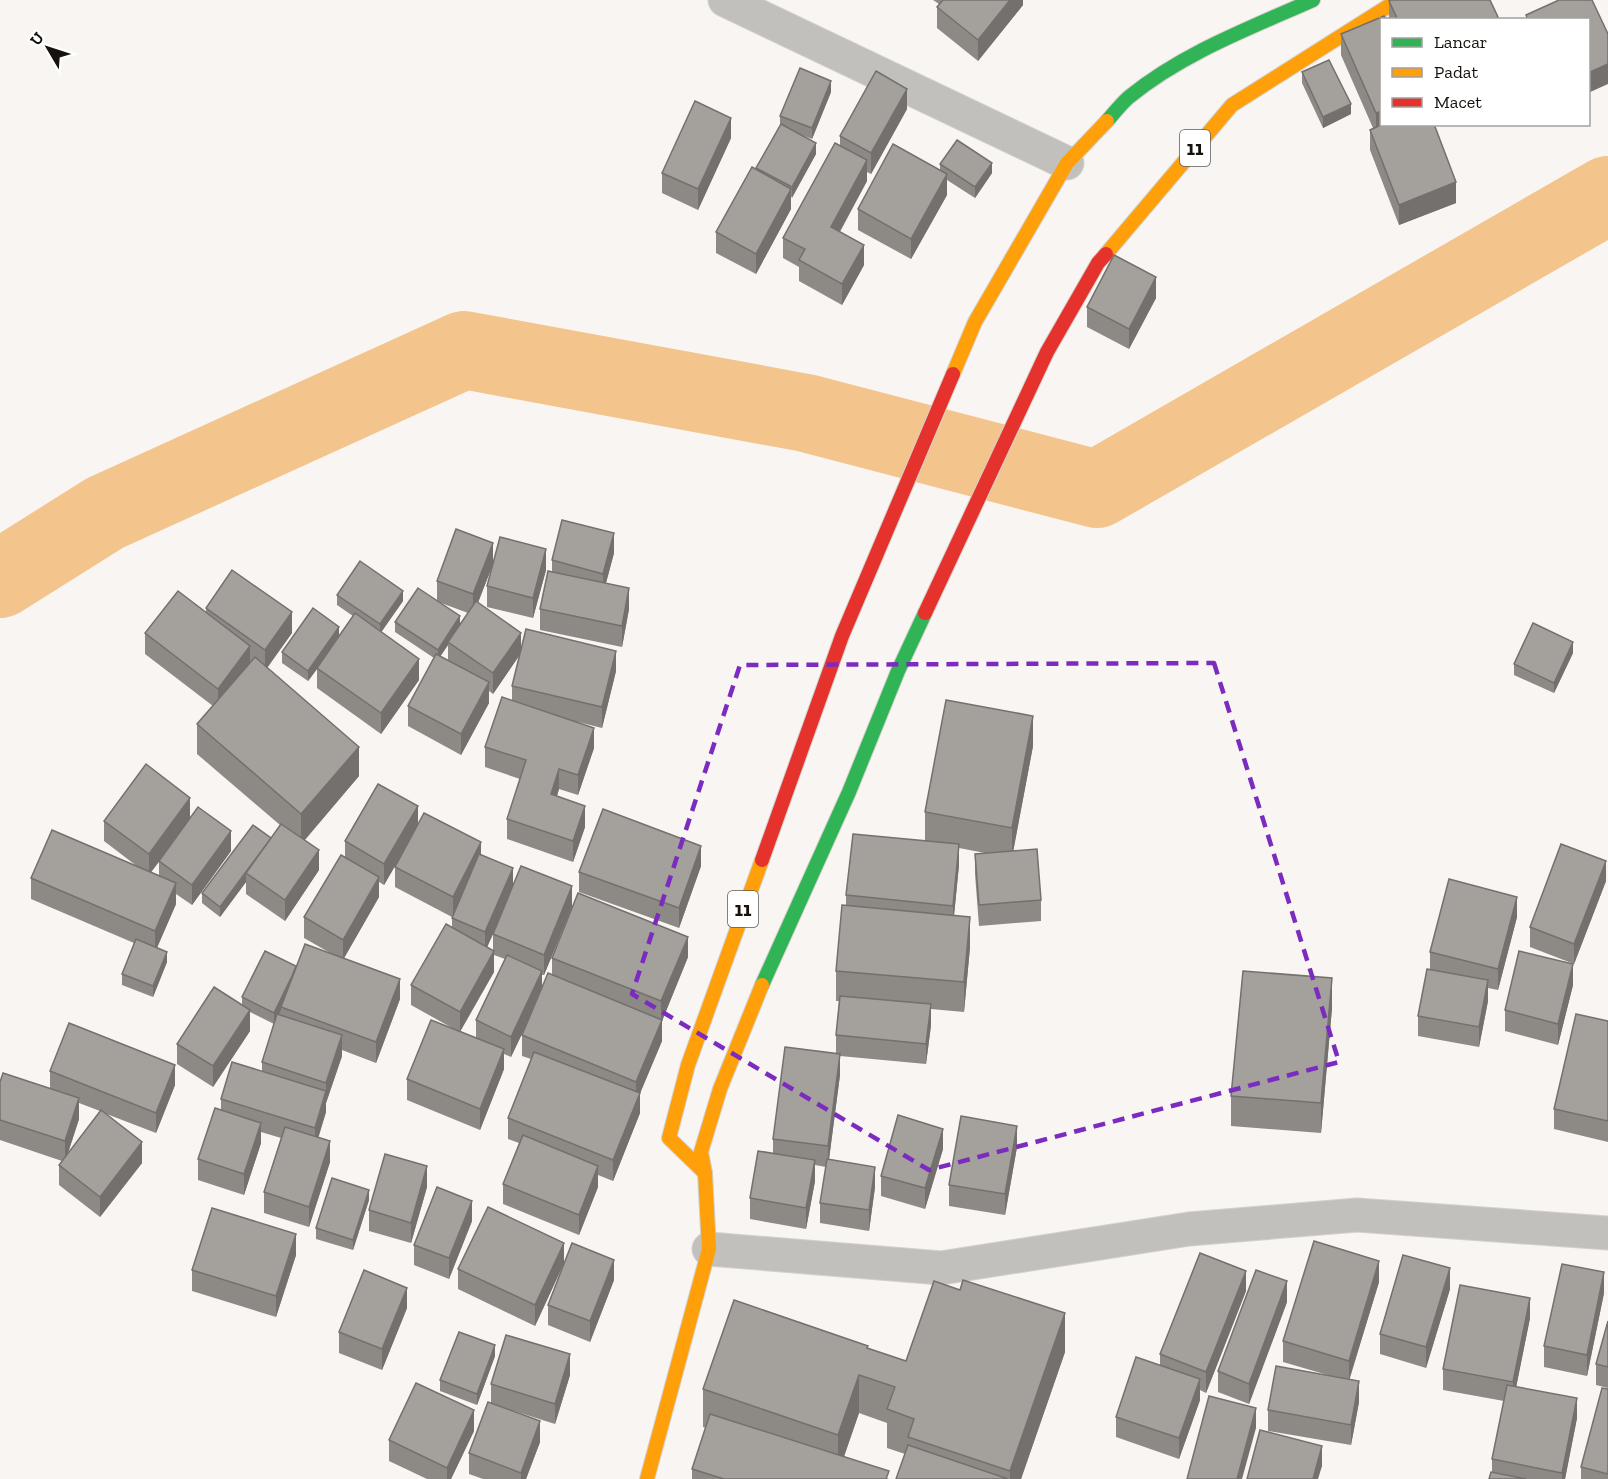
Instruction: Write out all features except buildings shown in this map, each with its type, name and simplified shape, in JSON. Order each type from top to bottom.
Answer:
[{"type":"highway","name":"11","points":[[705,1173],[669,1138],[692,1054],[842,636],[975,322],[1067,163],[1128,98],[1170,68],[1217,43],[1313,0]]},
{"type":"highway","name":"11","points":[[647,1479],[709,1249],[705,1173],[700,1152],[720,1089],[770,964],[849,792],[898,671],[1047,352],[1098,263],[1232,105],[1398,0]]},
{"type":"street","points":[[725,0],[1067,163]]},
{"type":"street","points":[[709,1249],[941,1268],[1189,1230],[1357,1215],[1608,1233]]},
{"type":"highlighted area","points":[[1214,663],[1339,1062],[929,1170],[632,994],[740,665]]},
{"type":"waterway","points":[[0,579],[105,513],[464,350],[806,413],[1097,489],[1608,195]]},
{"type":"traffic: fast","points":[[1107,121],[1129,97],[1194,54],[1313,0]]},
{"type":"traffic: fast","points":[[762,985],[849,792],[898,671],[925,613]]},
{"type":"traffic: slow","points":[[1106,254],[1232,105],[1398,0]]},
{"type":"traffic: slow","points":[[953,374],[975,322],[1067,163],[1107,121]]},
{"type":"traffic: slow","points":[[705,1173],[669,1138],[688,1065],[762,860]]},
{"type":"traffic: slow","points":[[647,1479],[709,1249],[705,1173],[701,1152],[720,1089],[762,985]]},
{"type":"traffic: jam","points":[[925,613],[1047,352],[1098,263],[1106,254]]},
{"type":"traffic: jam","points":[[762,860],[842,636],[953,374]]}]
